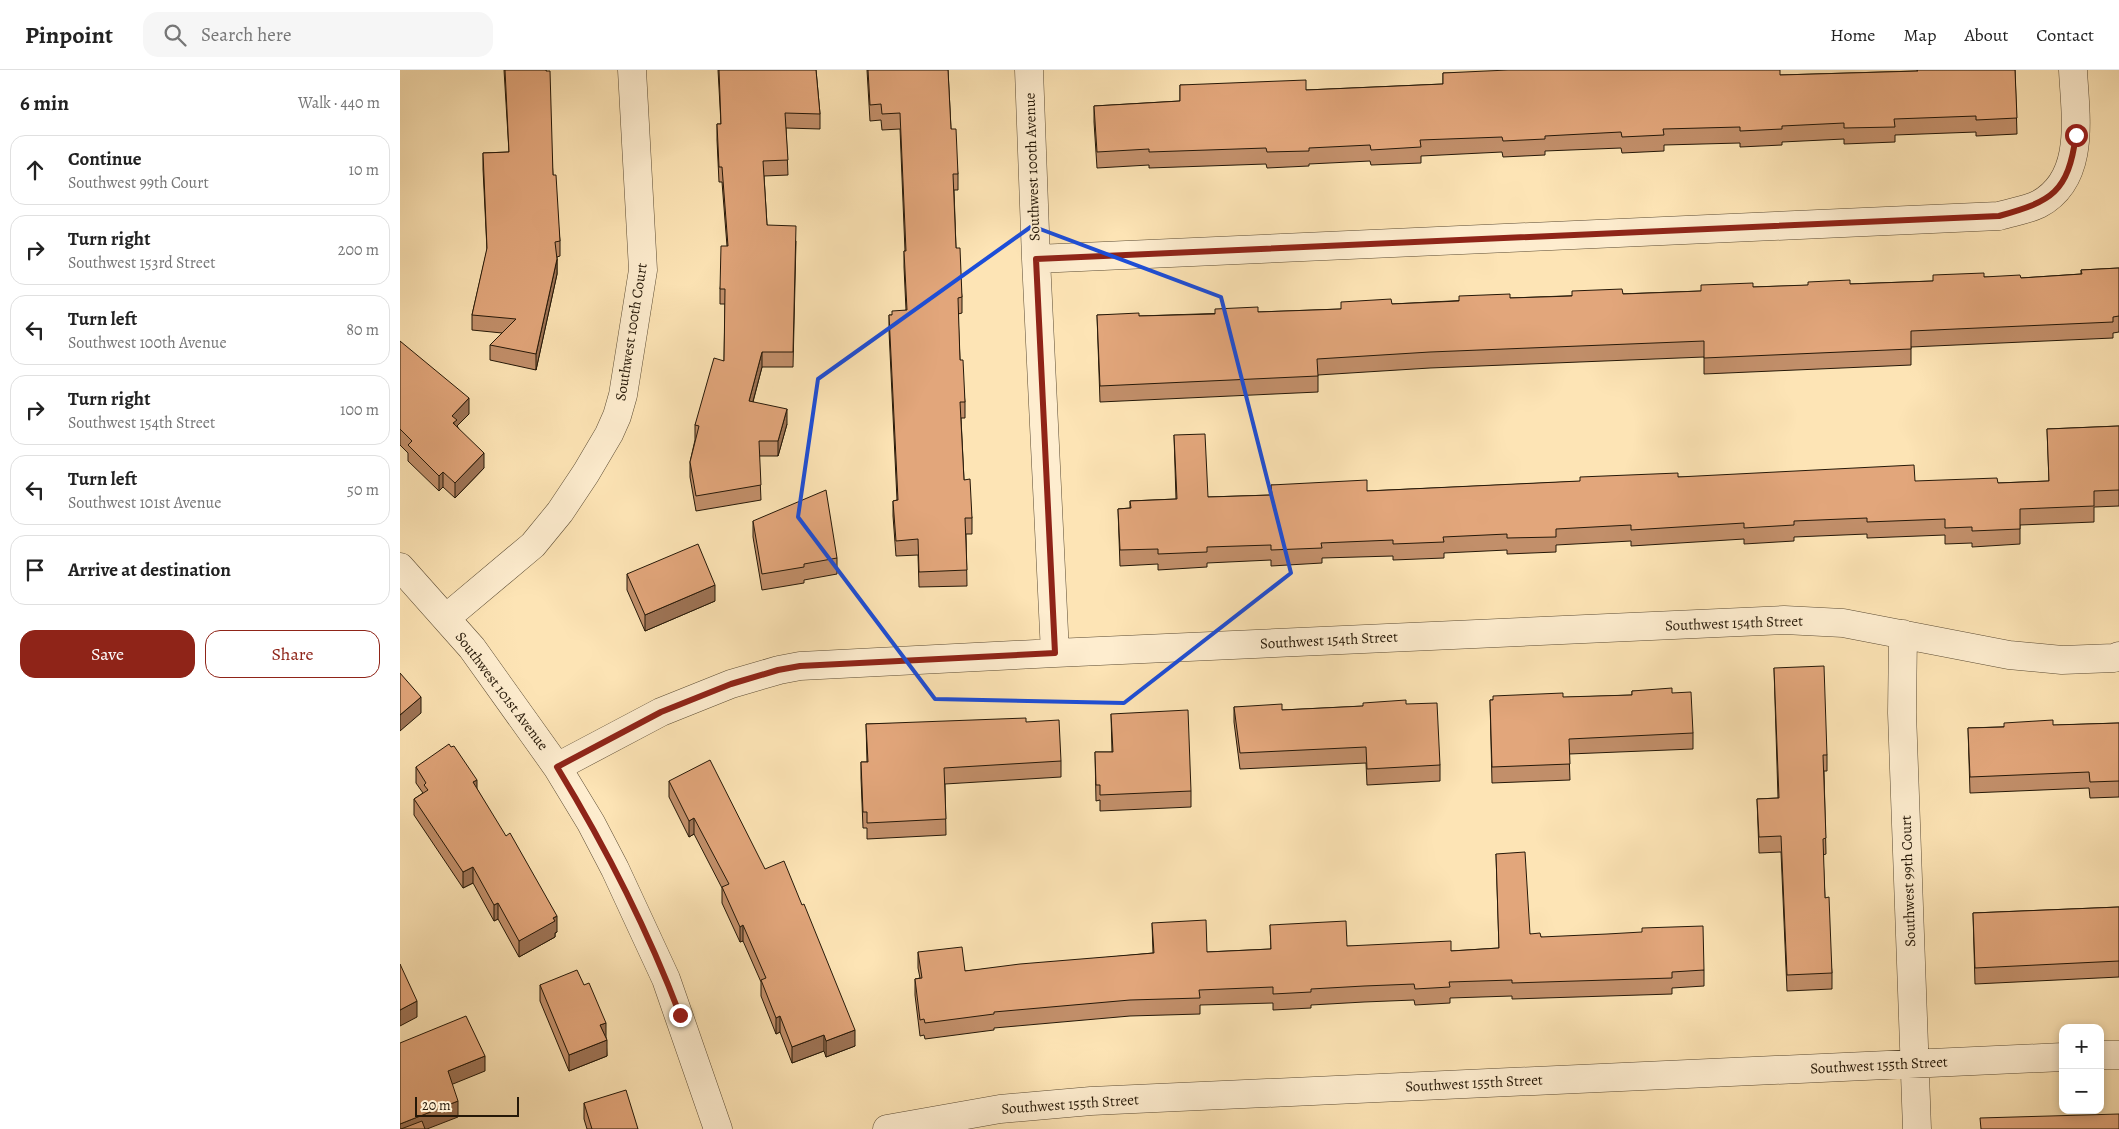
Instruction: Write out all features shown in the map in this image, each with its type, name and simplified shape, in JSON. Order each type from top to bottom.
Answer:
[{"type":"street","name":"Southwest 100th Court","points":[[446,618],[533,545],[560,512],[586,474],[602,448],[617,416],[623,395],[643,270],[632,70]]},
{"type":"street","name":"Southwest 100th Avenue","points":[[1029,70],[1055,653]]},
{"type":"street","points":[[1036,259],[1999,216],[2041,202],[2062,183],[2072,161],[2076,135],[2073,70]]},
{"type":"street","name":"Southwest 101st Avenue","points":[[400,567],[472,648],[557,767],[591,823],[616,869],[666,979],[718,1129]]},
{"type":"street","name":"Southwest 154th Street","points":[[557,767],[661,712],[731,684],[778,670],[800,666],[1784,620],[1843,623],[2009,655],[2062,660],[2098,660],[2119,656]]},
{"type":"street","name":"Southwest 99th Court","points":[[1903,634],[1902,693],[1916,1129]]},
{"type":"street","points":[[2104,1055],[2119,1054]]},
{"type":"street","name":"Southwest 155th Street","points":[[887,1129],[1000,1109],[1091,1101],[2059,1057]]},
{"type":"highlighted area","points":[[1032,226],[1221,297],[1291,573],[1124,703],[935,699],[798,517],[818,379]]},
{"type":"building","points":[[505,70],[550,71],[553,175],[556,175],[560,241],[555,242],[557,259],[536,354],[490,345],[516,319],[472,315],[487,248],[483,153],[509,152]]},
{"type":"building","points":[[719,70],[816,70],[820,114],[785,113],[788,160],[763,161],[767,225],[796,226],[793,352],[762,352],[749,401],[787,409],[778,441],[759,441],[761,485],[696,496],[690,462],[699,426],[695,425],[714,358],[724,361],[725,289],[720,289],[721,246],[728,246],[722,167],[719,167],[717,124],[721,124]]},
{"type":"building","points":[[868,70],[948,70],[951,129],[956,129],[958,174],[953,174],[956,248],[960,248],[962,297],[958,298],[960,360],[963,360],[965,402],[960,402],[964,480],[970,479],[972,518],[965,518],[967,570],[919,572],[918,539],[896,541],[893,501],[898,500],[889,315],[892,315],[892,311],[907,310],[900,113],[882,114],[881,104],[870,105]]},
{"type":"building","points":[[1508,70],[1780,70],[1780,75],[1917,70],[2015,70],[2017,118],[1976,120],[1976,116],[1894,119],[1895,127],[1844,128],[1844,123],[1782,126],[1782,129],[1740,131],[1740,127],[1663,129],[1664,135],[1622,137],[1621,132],[1545,136],[1545,139],[1503,141],[1502,137],[1420,140],[1421,147],[1371,150],[1370,145],[1309,148],[1309,151],[1267,152],[1266,148],[1149,152],[1149,149],[1097,152],[1094,106],[1180,101],[1180,85],[1306,80],[1306,90],[1443,84],[1443,73]]},
{"type":"building","points":[[2119,268],[2119,316],[2113,317],[2113,322],[1911,331],[1911,349],[1704,358],[1704,341],[1430,352],[1317,359],[1318,376],[1100,386],[1097,315],[1139,313],[1139,316],[1215,314],[1215,309],[1258,307],[1258,312],[1341,309],[1341,302],[1391,299],[1392,304],[1459,301],[1459,296],[1510,294],[1510,298],[1572,296],[1572,291],[1622,289],[1623,294],[1701,291],[1701,285],[1753,283],[1753,287],[1808,285],[1808,282],[1850,280],[1850,284],[1933,281],[1933,275],[1984,273],[1984,277],[2020,275],[2021,278],[2082,274],[2081,270]]},
{"type":"building","points":[[400,341],[469,398],[452,416],[457,420],[453,423],[484,453],[455,483],[443,472],[439,476],[408,445],[412,441],[400,429]]},
{"type":"building","points":[[2119,426],[2119,490],[2094,491],[2094,506],[2020,509],[2020,529],[1972,531],[1972,527],[1945,528],[1945,519],[1867,522],[1867,518],[1794,521],[1794,525],[1744,528],[1744,523],[1631,530],[1631,525],[1556,529],[1556,537],[1507,538],[1507,534],[1443,537],[1444,542],[1393,544],[1393,540],[1321,543],[1322,548],[1271,550],[1271,545],[1207,547],[1207,552],[1158,554],[1158,549],[1120,550],[1118,509],[1131,508],[1130,501],[1177,499],[1174,435],[1205,434],[1208,497],[1272,495],[1271,485],[1367,480],[1367,491],[1580,481],[1580,477],[1678,473],[1678,477],[1914,465],[1915,481],[1997,478],[1998,483],[2049,481],[2047,429]]},
{"type":"building","points":[[826,490],[837,558],[804,564],[804,567],[762,574],[753,521]]},
{"type":"building","points":[[698,544],[715,585],[645,615],[627,574]]},
{"type":"building","points":[[1824,666],[1827,755],[1823,755],[1826,838],[1823,839],[1825,898],[1829,897],[1832,973],[1787,975],[1781,836],[1759,837],[1757,799],[1779,798],[1774,668]]},
{"type":"building","points":[[400,673],[421,697],[400,715]]},
{"type":"building","points":[[1672,688],[1672,693],[1691,692],[1693,733],[1569,739],[1570,764],[1492,767],[1490,700],[1493,700],[1493,696],[1563,693],[1563,697],[1632,695],[1632,691]]},
{"type":"building","points":[[1406,700],[1406,704],[1437,703],[1440,765],[1367,769],[1366,747],[1240,753],[1234,707],[1282,704],[1282,710],[1363,706],[1363,703]]},
{"type":"building","points":[[1188,710],[1191,791],[1100,795],[1100,785],[1096,785],[1095,752],[1113,752],[1111,714]]},
{"type":"building","points":[[1026,718],[1026,722],[1059,720],[1061,761],[944,768],[946,819],[867,823],[867,812],[863,812],[861,762],[868,762],[866,724]]},
{"type":"building","points":[[2053,720],[2053,725],[2119,723],[2119,781],[2090,782],[2089,772],[1970,777],[1968,728],[2004,727],[2004,723]]},
{"type":"building","points":[[449,744],[451,747],[454,746],[477,780],[473,782],[506,836],[510,833],[557,916],[553,918],[555,921],[519,941],[498,903],[494,905],[473,867],[463,872],[414,799],[428,790],[416,767]]},
{"type":"building","points":[[710,760],[765,869],[784,861],[802,905],[804,904],[855,1030],[826,1041],[824,1035],[792,1047],[780,1016],[776,1018],[761,980],[766,978],[743,925],[740,927],[722,887],[729,884],[694,818],[689,821],[669,781]]},
{"type":"building","points":[[1525,852],[1530,934],[1540,933],[1541,937],[1607,934],[1642,932],[1642,928],[1703,926],[1704,970],[1672,972],[1672,978],[1512,983],[1512,980],[1449,982],[1450,987],[1415,989],[1414,984],[1311,989],[1311,992],[1273,994],[1273,987],[1199,990],[1200,998],[1130,1000],[994,1012],[994,1014],[925,1023],[924,1019],[920,1020],[915,979],[922,978],[918,952],[962,947],[965,971],[1020,964],[1154,953],[1152,923],[1206,920],[1207,952],[1271,949],[1270,925],[1346,921],[1347,946],[1451,941],[1451,951],[1499,948],[1496,854]]},
{"type":"building","points":[[2119,907],[2119,961],[1975,968],[1973,913]]},
{"type":"building","points":[[400,964],[417,1001],[400,1010]]},
{"type":"building","points":[[577,970],[584,985],[589,983],[606,1023],[600,1025],[607,1040],[569,1055],[540,985]]},
{"type":"building","points":[[466,1016],[485,1056],[448,1071],[458,1101],[400,1124],[400,1043]]},
{"type":"building","points":[[626,1090],[638,1129],[592,1129],[584,1103]]},
{"type":"building","points":[[2119,1114],[2119,1129],[1981,1129],[1980,1118]]},
{"type":"building","points":[[422,1121],[425,1129],[401,1129]]},
{"type":"route","points":[[680,1015],[666,979],[616,869],[557,767],[661,712],[731,684],[778,670],[800,666],[1055,653],[1036,259],[1999,216],[2033,206],[2056,190],[2062,183],[2072,161],[2076,135]]}]
